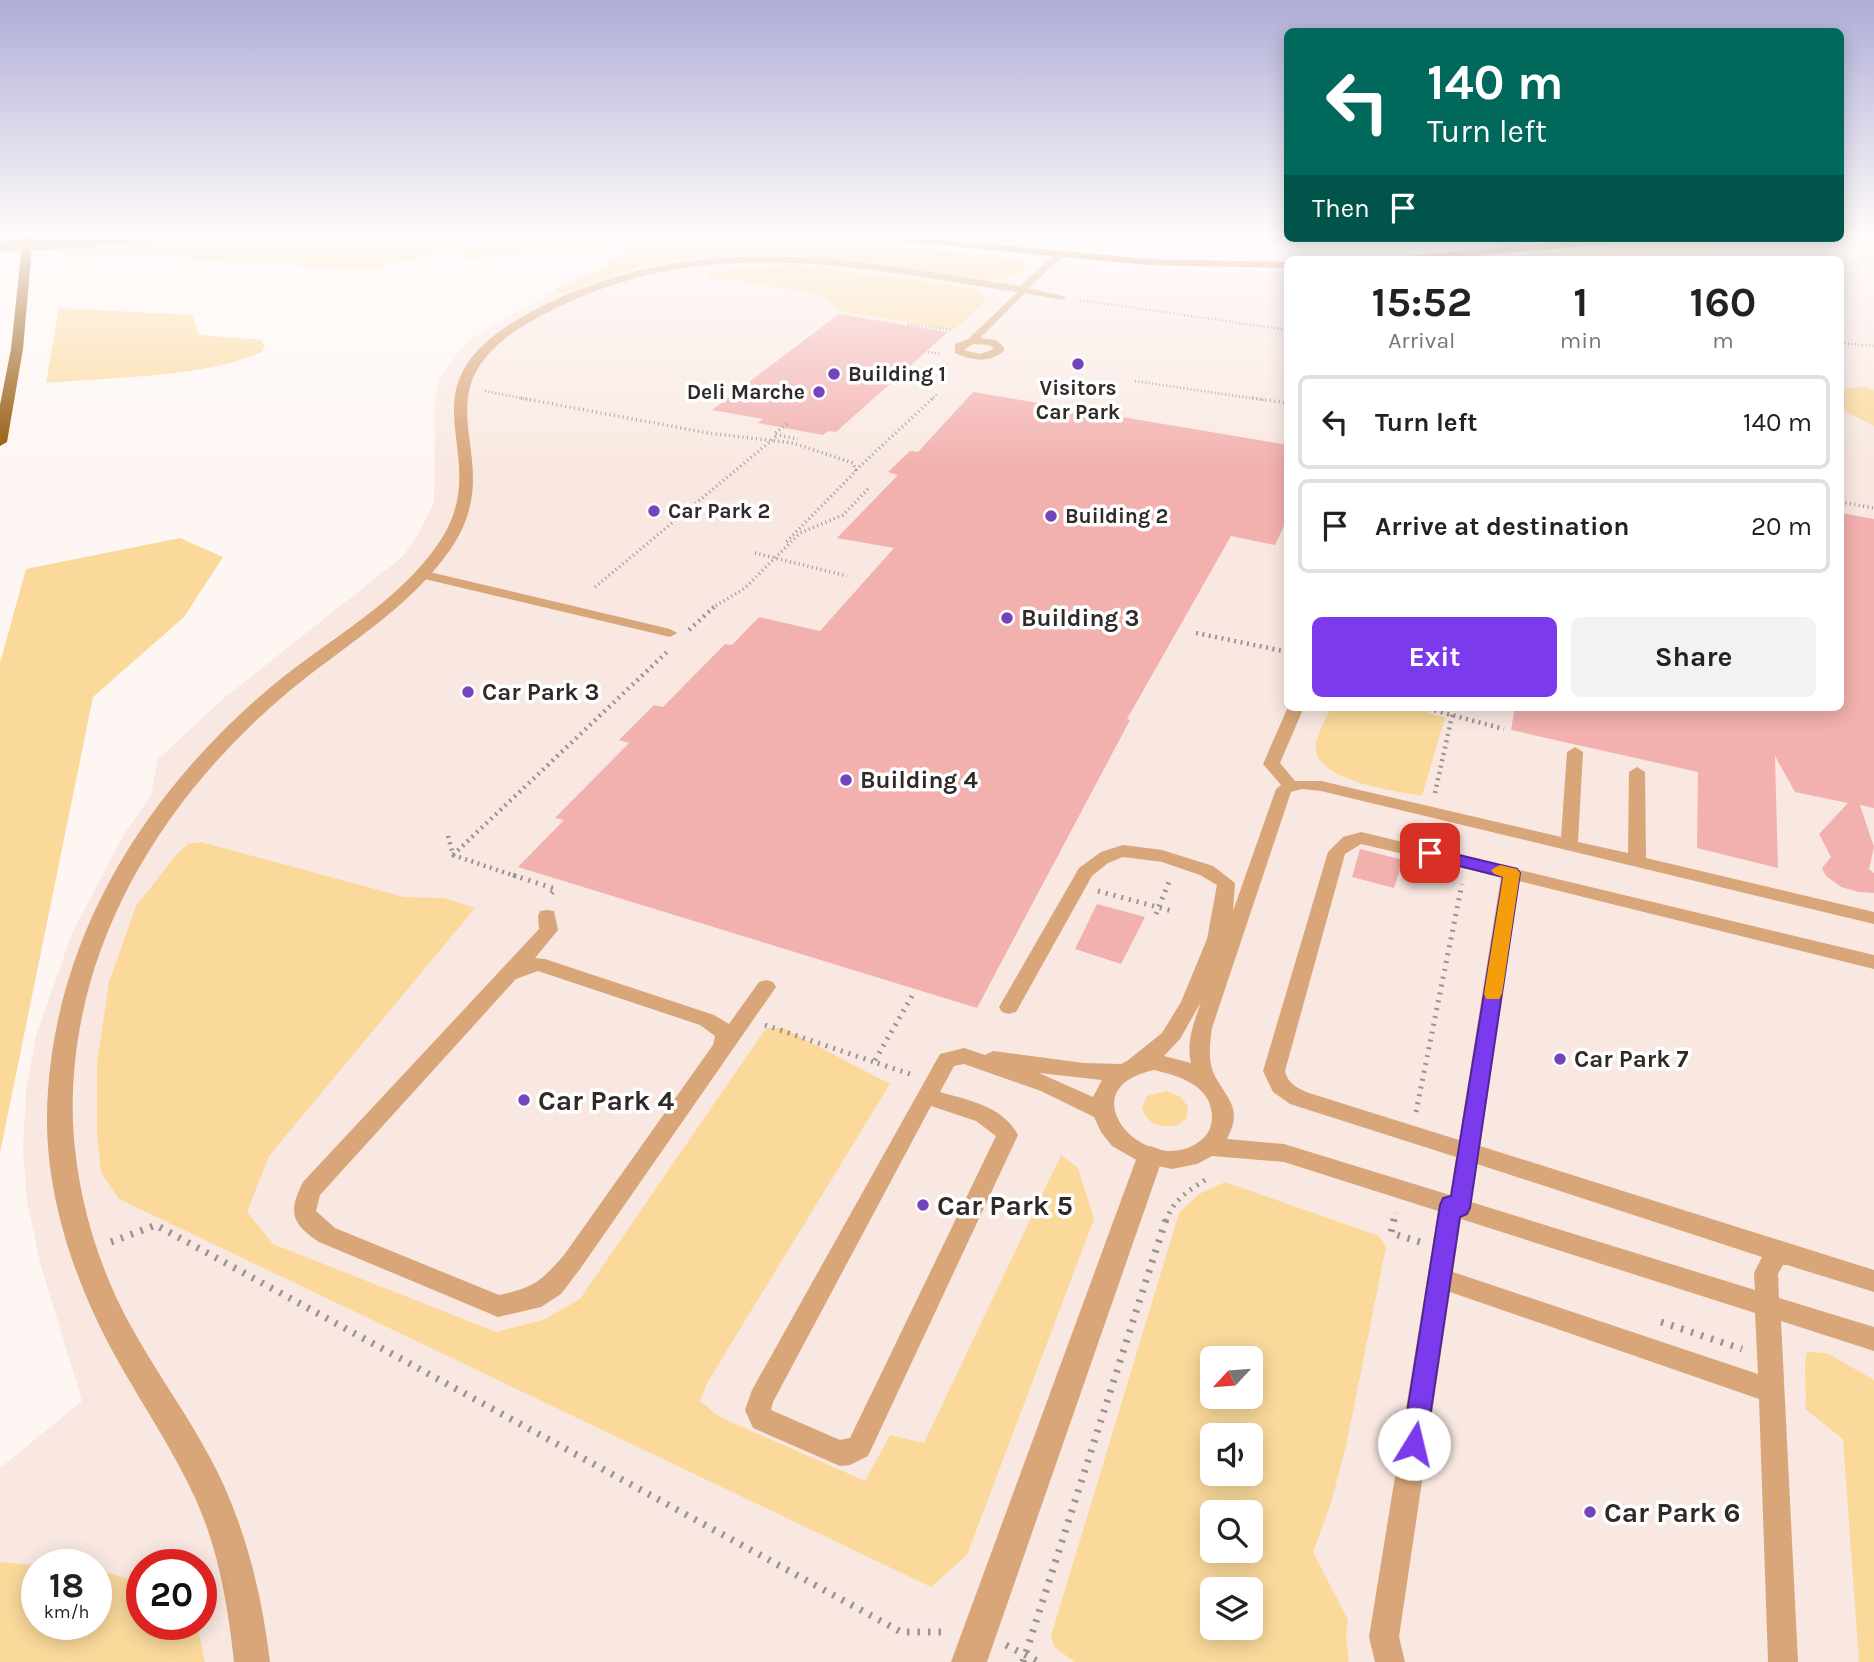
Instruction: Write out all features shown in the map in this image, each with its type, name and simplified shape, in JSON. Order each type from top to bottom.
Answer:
[{"type":"highway","points":[[0,442],[17,349],[20,314]]},
{"type":"street","points":[[251,1662],[236,1574],[224,1525],[207,1485],[116,1327],[83,1252],[65,1176],[60,1122],[60,1070],[77,987],[103,910],[149,830],[188,780],[223,740],[272,696],[399,595],[440,553],[463,512],[468,481],[459,403],[460,390],[469,368],[479,355],[519,324],[539,314]]},
{"type":"street","points":[[969,1662],[1150,1157]]},
{"type":"lane","points":[[972,341],[999,314]]},
{"type":"lane","points":[[421,574],[675,639]]},
{"type":"lane","points":[[1291,786],[1271,764],[1295,711]]},
{"type":"lane","points":[[1570,844],[1574,752]]},
{"type":"lane","points":[[1637,772],[1637,860]]},
{"type":"lane","points":[[1206,1080],[1199,1053],[1202,1028],[1284,789],[1291,786],[1321,786],[1874,918]]},
{"type":"lane","points":[[1874,962],[1361,838],[1349,841],[1337,852],[1274,1071],[1276,1083],[1287,1094],[1303,1101],[1874,1281]]},
{"type":"lane","points":[[930,1089],[991,1118],[1005,1128],[1007,1135],[859,1447],[840,1453],[762,1419],[758,1409],[761,1399],[930,1089],[947,1060],[964,1056],[1023,1061],[1084,1071],[1129,1068],[1154,1062],[1173,1064],[1191,1070],[1217,1092],[1224,1107],[1226,1121],[1221,1135],[1210,1147],[1194,1156],[1173,1160],[1150,1157],[1133,1150],[1119,1139],[1107,1126],[1102,1111],[1103,1096],[1109,1083],[1129,1068],[1172,1036],[1196,990],[1227,899],[1226,883],[1210,870],[1176,861],[1123,851],[1100,859],[1084,872],[1009,1007]]},
{"type":"lane","points":[[1390,1662],[1384,1637],[1439,1278],[1468,1152],[1511,873]]},
{"type":"lane","points":[[547,906],[549,930],[311,1189],[303,1213],[309,1223],[327,1235],[498,1306],[532,1299],[552,1286],[766,987]]},
{"type":"lane","points":[[505,977],[517,970],[538,964],[576,976],[719,1026],[726,1035],[723,1049]]},
{"type":"lane","points":[[964,1056],[1049,1085],[1102,1111]]},
{"type":"lane","points":[[1210,1147],[1284,1153],[1874,1339]]},
{"type":"lane","points":[[1783,1662],[1766,1273],[1776,1255],[1787,1255]]},
{"type":"lane","points":[[1439,1278],[1771,1391]]},
{"type":"path","points":[[1175,314],[1284,329]]},
{"type":"path","points":[[1844,343],[1874,346]]},
{"type":"path","points":[[928,352],[941,354]]},
{"type":"path","points":[[1135,381],[1284,402]]},
{"type":"path","points":[[460,390],[472,389],[708,433],[793,443],[853,463],[856,471]]},
{"type":"path","points":[[785,543],[790,535],[937,394]]},
{"type":"path","points":[[787,424],[774,434],[798,439]]},
{"type":"path","points":[[594,587],[778,435]]},
{"type":"path","points":[[453,855],[675,639],[710,610],[746,588],[800,533],[843,515],[868,489]]},
{"type":"path","points":[[1844,503],[1874,508]]},
{"type":"path","points":[[755,553],[847,576]]},
{"type":"path","points":[[1196,633],[1284,651]]},
{"type":"path","points":[[1434,711],[1504,729]]},
{"type":"path","points":[[1430,811],[1453,711]]},
{"type":"path","points":[[448,836],[453,855]]},
{"type":"path","points":[[453,855],[555,890],[547,906]]},
{"type":"path","points":[[1158,911],[1176,861]]},
{"type":"path","points":[[1077,885],[1158,911],[1171,911]]},
{"type":"path","points":[[874,1062],[912,996]]},
{"type":"path","points":[[755,1035],[762,1024],[874,1062],[930,1089]]},
{"type":"path","points":[[1023,1662],[1170,1208],[1183,1195],[1248,1148]]},
{"type":"path","points":[[83,1252],[156,1225],[901,1632],[981,1633]]},
{"type":"shaded area","points":[[58,314],[192,315],[199,335],[261,340],[265,346],[262,352],[238,361],[185,372],[46,383]]},
{"type":"shaded area","points":[[513,314],[1284,314],[1284,711],[1844,711],[1844,314],[1874,314],[1874,1662],[0,1662],[0,1468],[82,1401],[41,1266],[27,1202],[23,1149],[26,1091],[36,1036],[72,933],[123,836],[151,795],[158,759],[224,698],[402,557],[416,538],[434,503],[435,400],[440,377],[461,349],[478,334]]},
{"type":"shaded area","points":[[855,314],[972,314],[954,330]]},
{"type":"shaded area","points":[[1864,387],[1874,390],[1874,426],[1844,411],[1844,388]]},
{"type":"shaded area","points":[[180,538],[223,557],[184,617],[93,697],[0,1153],[0,663],[26,569]]},
{"type":"shaded area","points":[[1329,711],[1424,711],[1445,718],[1422,796],[1357,782],[1326,767],[1318,756],[1316,743]]},
{"type":"shaded area","points":[[201,842],[404,897],[444,898],[475,908],[269,1156],[247,1212],[273,1244],[496,1332],[543,1320],[580,1299],[766,1028],[783,1028],[890,1084],[707,1383],[700,1401],[720,1417],[865,1481],[890,1435],[924,1443],[1061,1155],[1078,1168],[1094,1219],[967,1555],[931,1587],[119,1199],[101,1173],[97,1133],[97,1063],[109,982],[136,906],[178,853],[188,844]]},
{"type":"shaded area","points":[[1167,1091],[1181,1097],[1188,1107],[1186,1119],[1176,1126],[1155,1124],[1147,1118],[1142,1108],[1147,1096]]},
{"type":"shaded area","points":[[1225,1182],[1379,1236],[1386,1247],[1346,1446],[1331,1503],[1313,1552],[1348,1620],[1346,1636],[1349,1662],[1075,1662],[1054,1647],[1051,1636],[1179,1213],[1199,1194]]},
{"type":"shaded area","points":[[1807,1352],[1827,1353],[1874,1380],[1874,1662],[1859,1662],[1843,1439],[1805,1409]]},
{"type":"shaded area","points":[[0,1562],[21,1564],[21,1640],[112,1640],[112,1574],[126,1578],[126,1640],[200,1640],[205,1662],[0,1662]]},
{"type":"building","name":"Building 1","points":[[839,314],[948,332],[836,432],[828,431],[823,435],[758,423],[763,419],[712,410]]},
{"type":"building","points":[[973,392],[1284,444],[1284,526],[1275,545],[1231,536],[1127,719],[1130,720],[977,1008],[518,867],[564,820],[555,818],[629,743],[619,740],[654,705],[663,707],[725,644],[732,645],[759,617],[820,631],[894,548],[837,538],[898,475],[888,472],[910,451],[918,452]]},
{"type":"building","points":[[1844,514],[1874,519],[1874,808],[1860,805],[1874,847],[1869,869],[1874,873],[1874,893],[1841,887],[1826,876],[1822,868],[1831,857],[1819,834],[1848,803],[1795,792],[1775,756],[1778,868],[1697,848],[1698,772],[1511,730],[1514,711],[1844,711]]},
{"type":"building","points":[[1360,849],[1403,860],[1394,888],[1352,877]]},
{"type":"building","points":[[1097,904],[1145,917],[1121,964],[1075,949]]},
{"type":"slow traffic","points":[[1493,994],[1511,873],[1500,870]]},
{"type":"place","name":"Visitors Car Park","points":[[1078,364]]},
{"type":"place","name":"Building 1","points":[[834,374]]},
{"type":"place","name":"Deli Marche","points":[[819,392]]},
{"type":"place","name":"Car Park 2","points":[[654,511]]},
{"type":"place","name":"Building 2","points":[[1051,516]]},
{"type":"place","name":"Building 3","points":[[1007,618]]},
{"type":"place","name":"Car Park 3","points":[[468,692]]},
{"type":"place","name":"Building 4","points":[[846,780]]},
{"type":"place","name":"Car Park 7","points":[[1560,1059]]},
{"type":"place","name":"Car Park 4","points":[[524,1100]]},
{"type":"place","name":"Car Park 5","points":[[923,1205]]},
{"type":"place","name":"Car Park 6","points":[[1590,1512]]},
{"type":"route","points":[[1414,1444],[1451,1205],[1459,1208],[1511,873],[1430,853]]}]
